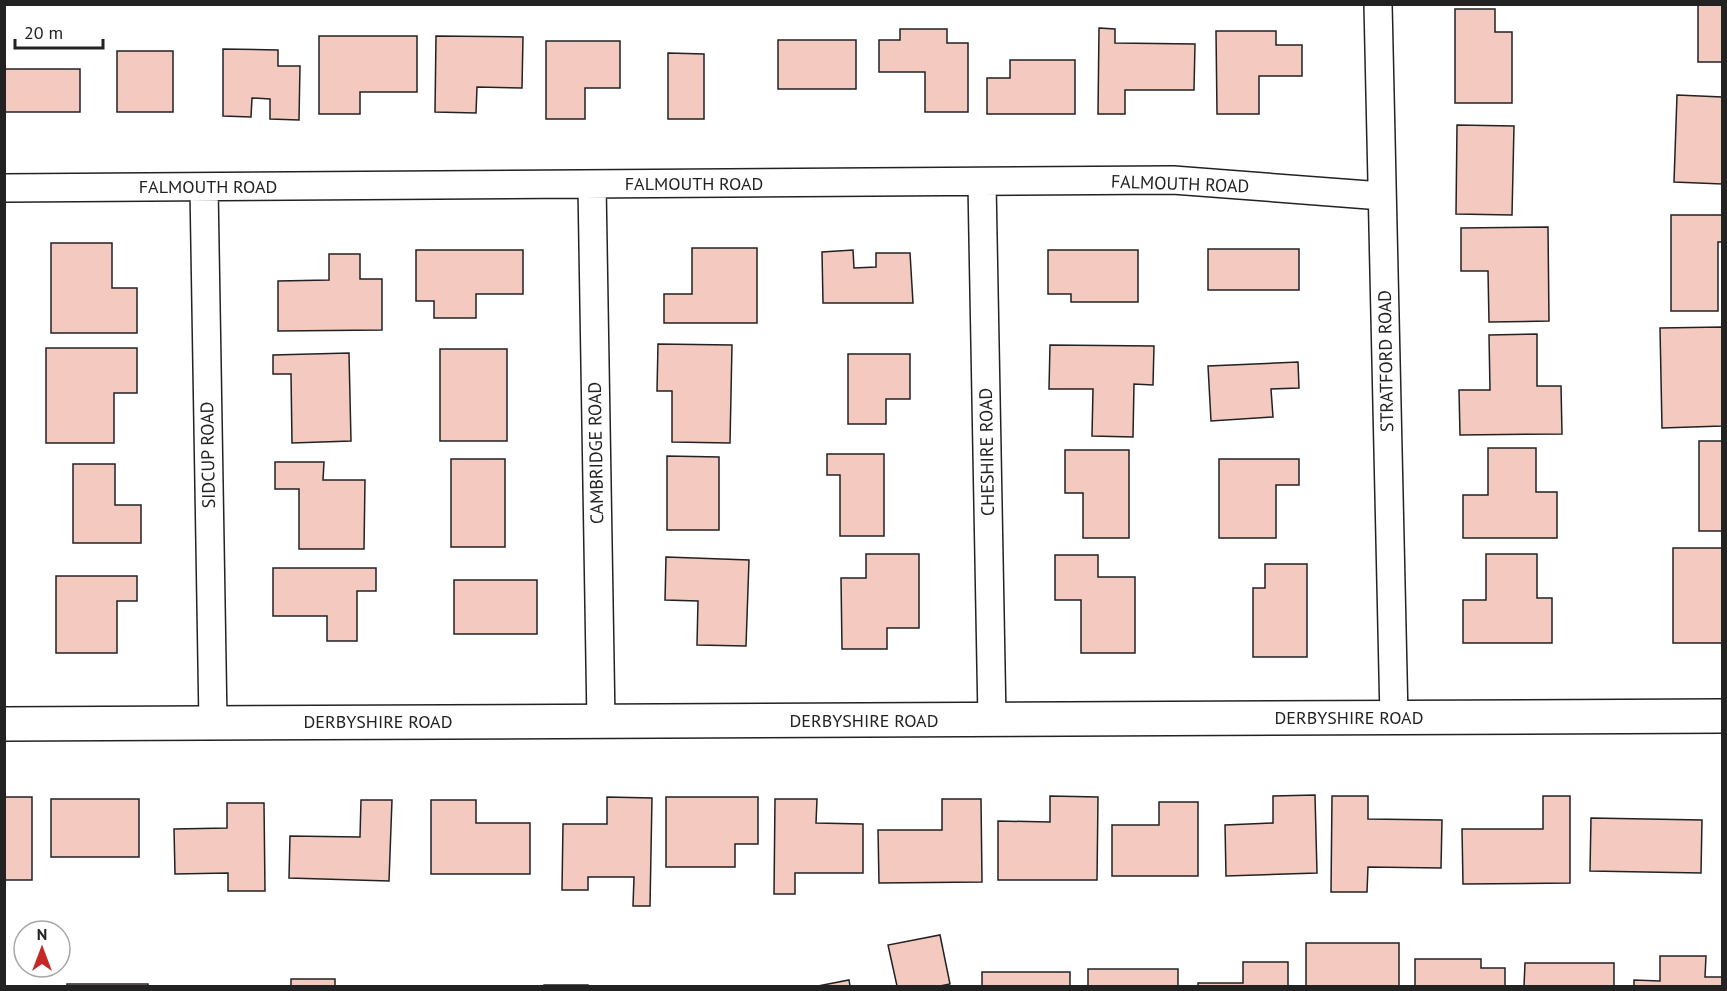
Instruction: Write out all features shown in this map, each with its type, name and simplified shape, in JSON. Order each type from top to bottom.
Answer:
[{"type":"street","name":"STRATFORD ROAD","points":[[1378,4],[1394,718]]},
{"type":"street","name":"FALMOUTH ROAD","points":[[4,188],[1173,180],[1382,196]]},
{"type":"street","name":"CHESHIRE ROAD","points":[[982,183],[992,720]]},
{"type":"street","name":"CAMBRIDGE ROAD","points":[[592,185],[601,722]]},
{"type":"street","name":"SIDCUP ROAD","points":[[204,187],[213,722]]},
{"type":"street","name":"DERBYSHIRE ROAD","points":[[4,724],[1722,716]]},
{"type":"building","points":[[1698,4],[1722,4],[1722,62],[1698,62]]},
{"type":"building","points":[[1455,9],[1495,9],[1495,32],[1512,32],[1512,103],[1455,103]]},
{"type":"building","points":[[1099,28],[1115,29],[1115,43],[1195,44],[1194,90],[1125,90],[1125,114],[1098,114]]},
{"type":"building","points":[[900,29],[947,29],[947,43],[968,43],[968,112],[925,112],[925,72],[879,72],[879,40],[900,40]]},
{"type":"building","points":[[1216,31],[1276,31],[1276,45],[1302,45],[1302,76],[1259,76],[1259,114],[1217,114]]},
{"type":"building","points":[[319,36],[417,36],[417,92],[360,92],[360,114],[319,114]]},
{"type":"building","points":[[436,36],[523,37],[522,88],[477,87],[476,113],[435,112]]},
{"type":"building","points":[[778,40],[856,40],[856,89],[778,89]]},
{"type":"building","points":[[546,41],[620,41],[620,88],[585,88],[585,119],[546,119]]},
{"type":"building","points":[[223,49],[278,50],[278,66],[300,66],[299,120],[270,119],[270,99],[252,98],[251,117],[223,116]]},
{"type":"building","points":[[117,51],[173,51],[173,112],[117,112]]},
{"type":"building","points":[[668,53],[704,54],[704,119],[668,119]]},
{"type":"building","points":[[1010,60],[1075,60],[1075,114],[987,114],[987,78],[1010,78]]},
{"type":"building","points":[[4,69],[80,69],[80,112],[4,112]]},
{"type":"building","points":[[1677,95],[1722,97],[1722,184],[1674,182]]},
{"type":"building","points":[[1457,125],[1514,126],[1512,215],[1456,214]]},
{"type":"building","points":[[1671,215],[1722,215],[1722,242],[1718,242],[1718,311],[1671,311]]},
{"type":"building","points":[[1548,227],[1549,321],[1489,322],[1488,271],[1461,271],[1461,228]]},
{"type":"building","points":[[51,243],[112,243],[112,288],[137,288],[137,333],[51,333]]},
{"type":"building","points":[[692,248],[757,248],[757,323],[664,323],[664,294],[692,294]]},
{"type":"building","points":[[1208,249],[1299,249],[1299,290],[1208,290]]},
{"type":"building","points":[[416,250],[523,250],[523,294],[476,294],[476,318],[434,318],[434,301],[416,301]]},
{"type":"building","points":[[853,250],[854,268],[876,267],[876,253],[910,253],[913,303],[823,303],[822,252]]},
{"type":"building","points":[[1048,250],[1138,250],[1138,302],[1071,302],[1071,294],[1048,294]]},
{"type":"building","points":[[329,254],[360,254],[360,279],[382,279],[382,330],[278,331],[278,281],[329,280]]},
{"type":"building","points":[[1722,327],[1722,426],[1662,428],[1660,328]]},
{"type":"building","points":[[1537,334],[1537,386],[1561,386],[1562,434],[1460,435],[1459,390],[1490,390],[1489,335]]},
{"type":"building","points":[[658,344],[732,345],[730,443],[672,442],[672,391],[657,391]]},
{"type":"building","points":[[1050,345],[1154,346],[1153,385],[1134,384],[1133,437],[1092,436],[1093,389],[1049,389]]},
{"type":"building","points":[[46,348],[137,348],[137,393],[114,393],[114,443],[46,443]]},
{"type":"building","points":[[440,349],[507,349],[507,441],[440,441]]},
{"type":"building","points":[[349,353],[351,441],[292,443],[291,374],[273,374],[273,355]]},
{"type":"building","points":[[848,354],[910,354],[910,399],[886,399],[886,424],[848,424]]},
{"type":"building","points":[[1298,362],[1299,388],[1271,389],[1273,417],[1211,421],[1208,366]]},
{"type":"building","points":[[1699,441],[1722,441],[1722,531],[1699,531]]},
{"type":"building","points":[[1488,448],[1536,448],[1536,492],[1557,492],[1557,538],[1463,538],[1463,495],[1488,495]]},
{"type":"building","points":[[1065,450],[1129,450],[1129,538],[1083,538],[1083,493],[1065,493]]},
{"type":"building","points":[[827,454],[884,454],[884,536],[840,536],[840,475],[827,475]]},
{"type":"building","points":[[667,456],[719,457],[719,530],[667,530]]},
{"type":"building","points":[[451,459],[505,459],[505,547],[451,547]]},
{"type":"building","points":[[1219,459],[1299,459],[1299,485],[1276,485],[1276,538],[1219,538]]},
{"type":"building","points":[[275,462],[324,462],[323,480],[365,480],[364,549],[299,549],[299,489],[275,489]]},
{"type":"building","points":[[73,464],[115,464],[115,505],[141,505],[141,543],[73,543]]},
{"type":"building","points":[[1673,548],[1722,548],[1722,643],[1673,643]]},
{"type":"building","points":[[866,554],[919,554],[919,628],[887,628],[887,649],[842,649],[841,578],[866,578]]},
{"type":"building","points":[[1486,554],[1537,554],[1537,598],[1552,598],[1552,643],[1463,643],[1463,600],[1486,600]]},
{"type":"building","points":[[1055,555],[1098,555],[1098,577],[1135,577],[1135,653],[1081,653],[1081,600],[1055,600]]},
{"type":"building","points":[[666,557],[749,560],[746,646],[697,645],[698,601],[665,600]]},
{"type":"building","points":[[1265,564],[1307,564],[1307,657],[1253,657],[1253,588],[1265,588]]},
{"type":"building","points":[[273,568],[376,568],[376,591],[357,591],[357,641],[327,641],[327,616],[273,616]]},
{"type":"building","points":[[56,576],[137,576],[137,601],[117,601],[117,653],[56,653]]},
{"type":"building","points":[[454,580],[537,580],[537,634],[454,634]]},
{"type":"building","points":[[1315,795],[1317,873],[1226,876],[1225,825],[1273,823],[1273,796]]},
{"type":"building","points":[[1050,796],[1098,797],[1097,880],[998,880],[998,821],[1050,822]]},
{"type":"building","points":[[1332,796],[1368,796],[1368,819],[1442,820],[1441,868],[1368,867],[1367,892],[1331,892]]},
{"type":"building","points":[[1543,796],[1570,796],[1570,883],[1463,884],[1462,829],[1543,829]]},
{"type":"building","points":[[4,797],[32,797],[32,880],[4,880]]},
{"type":"building","points":[[607,797],[652,798],[650,906],[633,906],[634,877],[588,877],[588,890],[562,890],[563,824],[607,824]]},
{"type":"building","points":[[666,797],[758,797],[758,844],[735,844],[735,867],[666,867]]},
{"type":"building","points":[[51,799],[139,799],[139,857],[51,857]]},
{"type":"building","points":[[775,799],[817,799],[816,823],[863,824],[863,873],[795,873],[795,894],[774,894]]},
{"type":"building","points":[[942,799],[981,799],[982,882],[879,883],[878,830],[942,830]]},
{"type":"building","points":[[361,800],[392,800],[389,881],[289,878],[290,836],[360,837]]},
{"type":"building","points":[[431,800],[476,800],[476,823],[530,823],[530,874],[431,874]]},
{"type":"building","points":[[1159,802],[1198,802],[1198,876],[1112,876],[1112,825],[1159,825]]},
{"type":"building","points":[[227,803],[264,803],[265,891],[228,891],[228,873],[175,874],[174,829],[227,828]]},
{"type":"building","points":[[1591,818],[1702,820],[1701,873],[1590,871]]},
{"type":"building","points":[[940,935],[950,984],[897,986],[888,945]]},
{"type":"building","points":[[1306,943],[1399,943],[1399,986],[1306,986]]},
{"type":"building","points":[[1660,956],[1706,956],[1705,977],[1722,977],[1722,986],[1634,986],[1634,980],[1660,981]]},
{"type":"building","points":[[1415,959],[1481,959],[1481,968],[1505,968],[1505,986],[1415,986]]},
{"type":"building","points":[[1243,962],[1288,962],[1288,986],[1198,986],[1198,983],[1243,983]]},
{"type":"building","points":[[1525,963],[1614,963],[1614,986],[1524,986]]},
{"type":"building","points":[[1088,969],[1178,969],[1178,986],[1088,986]]},
{"type":"building","points":[[982,972],[1070,972],[1070,986],[982,986]]},
{"type":"building","points":[[291,979],[335,979],[335,986],[291,986]]},
{"type":"building","points":[[849,980],[850,986],[818,986]]},
{"type":"building","points":[[67,984],[148,984],[148,986],[67,986]]},
{"type":"building","points":[[588,985],[588,986],[544,986]]}]
